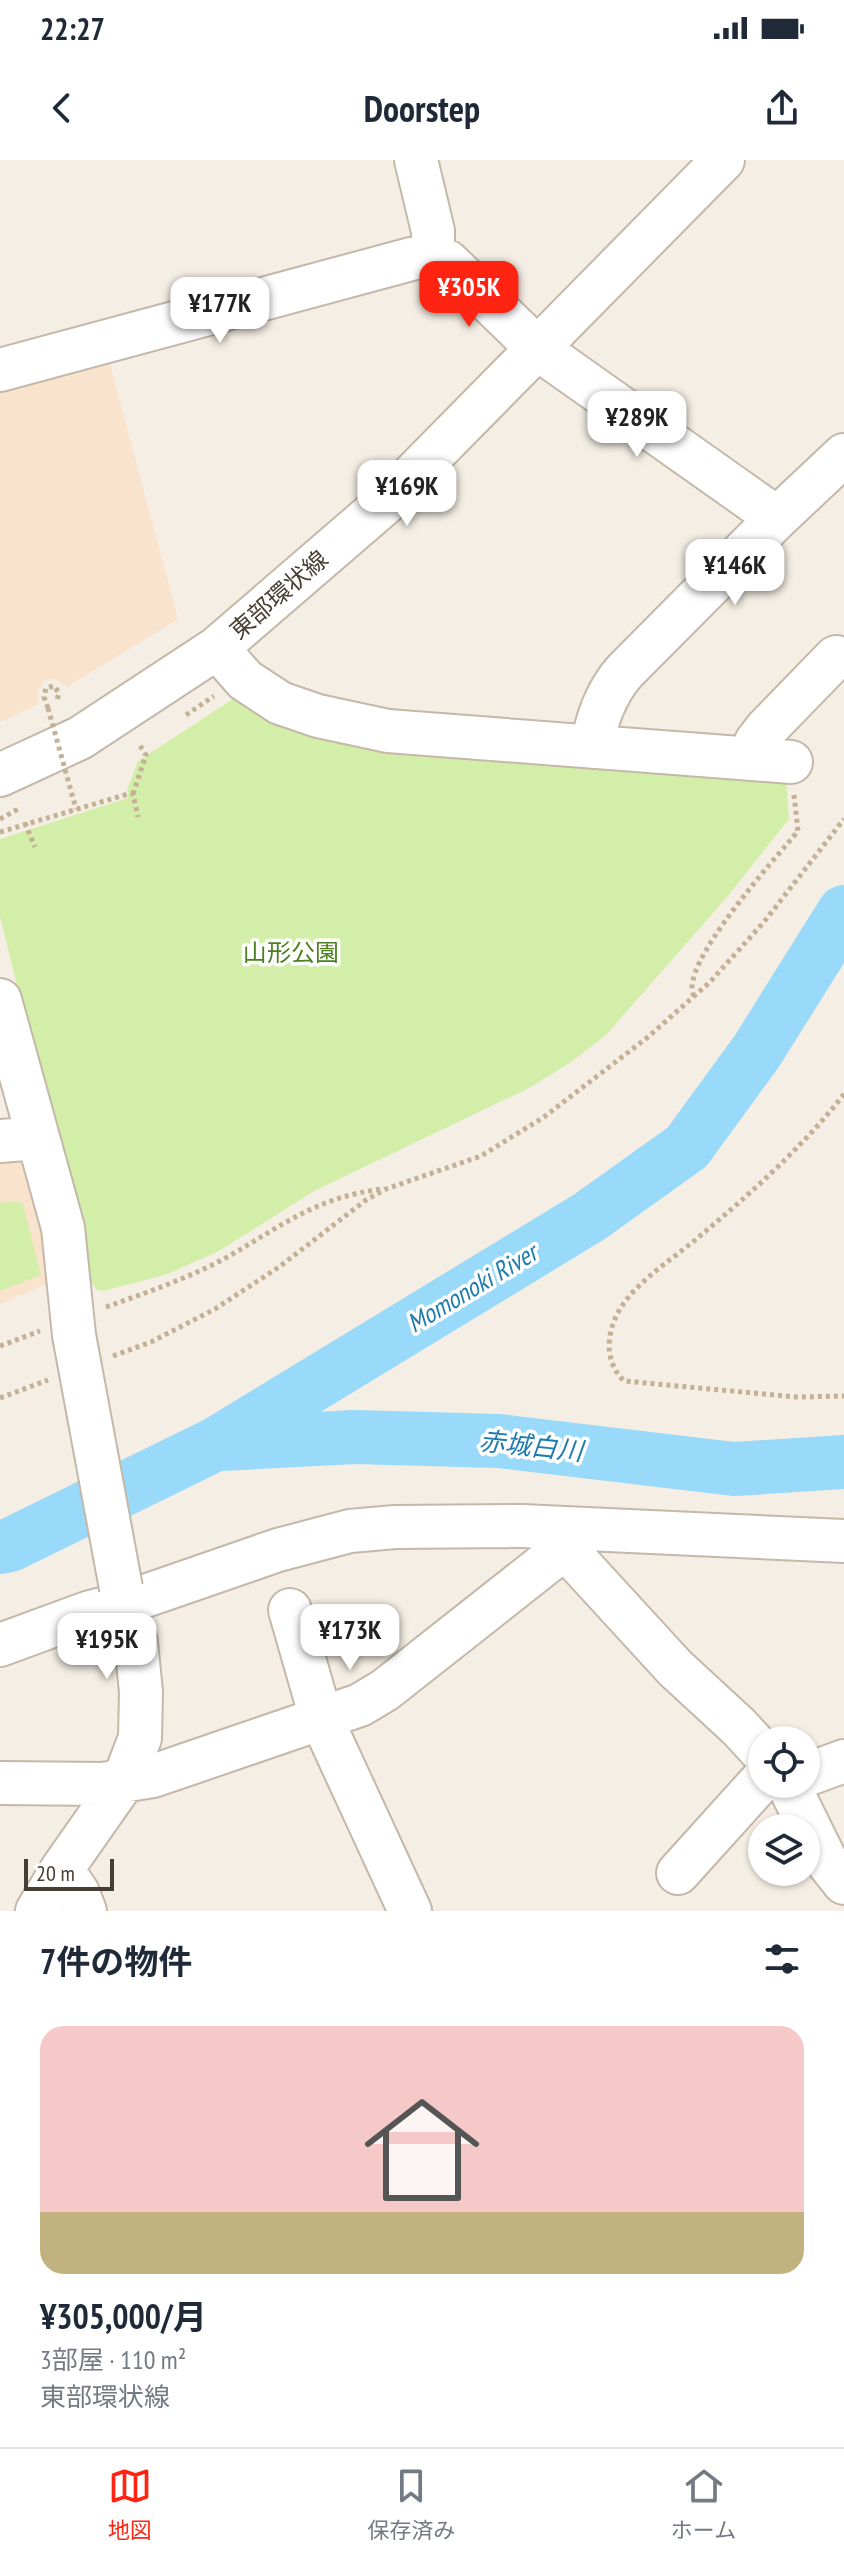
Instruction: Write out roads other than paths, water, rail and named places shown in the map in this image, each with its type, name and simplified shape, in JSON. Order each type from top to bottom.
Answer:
[{"type":"street","points":[[416,160],[433,231],[433,255]]},
{"type":"street","name":"東部環状線","points":[[0,775],[80,738],[217,648],[384,504],[723,160]]},
{"type":"street","points":[[0,370],[433,255],[447,261],[538,349],[777,518]]},
{"type":"street","points":[[593,747],[596,728],[616,682],[777,518],[844,455]]},
{"type":"street","points":[[217,648],[228,664],[258,690],[280,703],[318,716],[388,731],[771,761],[756,742],[836,657]]},
{"type":"street","points":[[0,1000],[19,1140],[63,1228],[73,1328],[122,1596],[136,1642],[141,1692],[140,1738],[123,1782],[62,1869],[37,1911]]},
{"type":"street","points":[[0,1645],[90,1612],[122,1596],[350,1531],[449,1525],[567,1538],[844,1541]]},
{"type":"street","points":[[0,1783],[123,1782],[165,1773],[360,1705],[385,1690],[567,1538]]},
{"type":"street","points":[[567,1538],[675,1668],[748,1737]]},
{"type":"street","points":[[290,1610],[321,1718],[410,1911]]},
{"type":"street","points":[[820,1770],[844,1761]]},
{"type":"street","points":[[678,1873],[748,1796]]},
{"type":"street","points":[[795,1798],[825,1859],[844,1883]]},
{"type":"street","points":[[62,1869],[78,1893],[85,1911]]},
{"type":"waterway","name":"Momonoki River","points":[[0,1547],[10,1545],[216,1444],[589,1217],[687,1147],[757,1051],[844,912]]},
{"type":"waterway","name":"赤城白川","points":[[221,1444],[354,1437],[499,1441],[734,1469],[844,1462]]},
{"type":"park label","name":"山形公園","points":[[291,953]]}]
